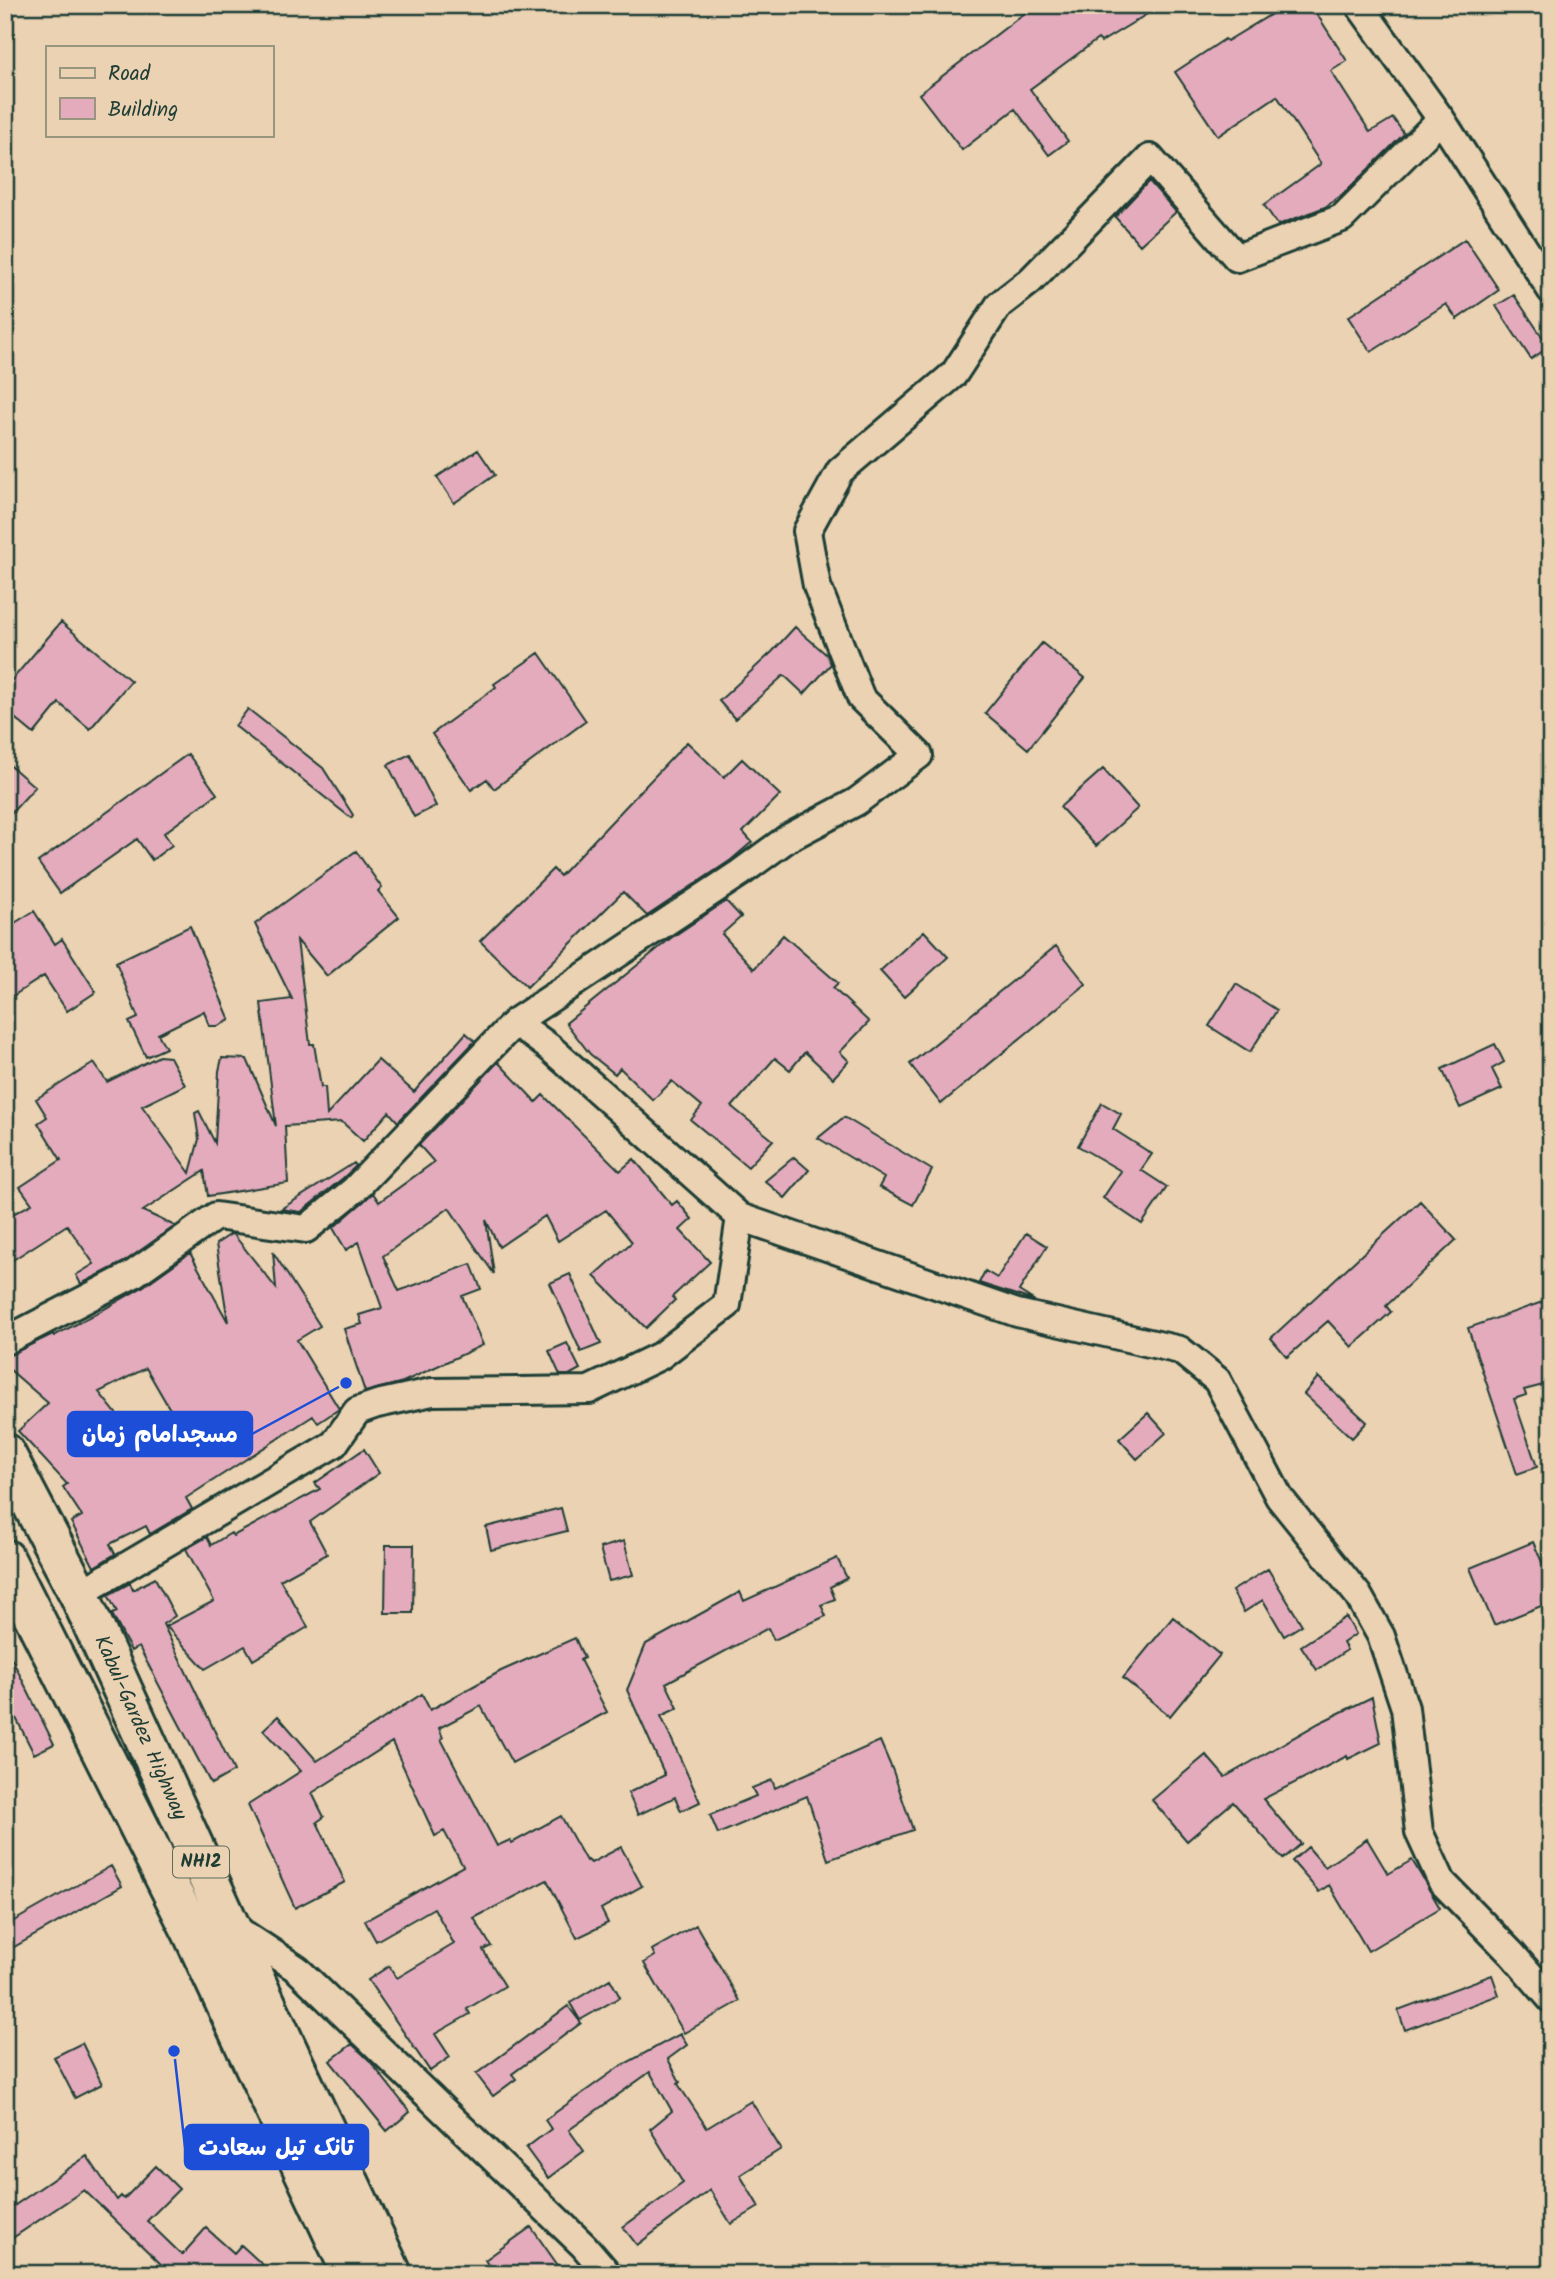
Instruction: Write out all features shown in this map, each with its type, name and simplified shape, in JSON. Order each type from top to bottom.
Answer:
[{"type":"highway","name":"Kabul-Gardez Highway","points":[[5,1453],[79,1594],[229,1924],[393,2274]]},
{"type":"highway","name":"Kabul-Gardez Highway","points":[[5,1559],[192,1932],[352,2274]]},
{"type":"street","points":[[1359,5],[1441,119],[1551,290]]},
{"type":"street","points":[[5,1341],[132,1275],[216,1216],[306,1229],[354,1191],[515,1023],[788,838],[856,802],[919,755],[861,698],[817,586],[807,531],[840,471],[954,374],[999,305],[1030,281],[1150,158],[1237,258],[1342,218],[1441,119]]},
{"type":"street","points":[[515,1023],[549,1047],[740,1217],[1017,1313],[1180,1350],[1217,1380],[1279,1497],[1358,1595],[1381,1636],[1405,1709],[1419,1832],[1442,1882],[1548,1991]]},
{"type":"street","points":[[79,1594],[334,1444],[358,1411],[432,1392],[589,1390],[660,1356],[727,1305],[740,1217]]},
{"type":"street","points":[[229,1924],[297,1969],[584,2246],[608,2274]]},
{"type":"building","points":[[1035,5],[1162,5],[1101,42],[1098,39],[1030,89],[1068,141],[1049,155],[1015,109],[962,150],[919,94]]},
{"type":"building","points":[[1269,5],[1311,5],[1347,61],[1331,71],[1370,132],[1393,118],[1404,134],[1342,195],[1325,207],[1278,225],[1264,205],[1321,164],[1277,96],[1218,136],[1175,72],[1225,39],[1227,41],[1273,13]]},
{"type":"building","points":[[1149,181],[1176,212],[1140,245],[1115,217]]},
{"type":"building","points":[[1465,239],[1499,290],[1457,319],[1446,304],[1371,352],[1348,317]]},
{"type":"building","points":[[1514,295],[1549,347],[1531,359],[1496,306]]},
{"type":"building","points":[[478,450],[495,475],[454,503],[437,477]]},
{"type":"building","points":[[61,622],[131,681],[90,729],[59,703],[34,734],[5,710],[5,688]]},
{"type":"building","points":[[795,627],[827,655],[831,664],[804,694],[784,675],[735,719],[719,701]]},
{"type":"building","points":[[1042,643],[1085,678],[1028,749],[985,713]]},
{"type":"building","points":[[539,653],[586,721],[494,789],[487,779],[471,790],[432,734],[496,687],[494,684]]},
{"type":"building","points":[[248,709],[323,768],[353,815],[351,818],[235,726]]},
{"type":"building","points":[[687,742],[724,777],[742,759],[780,795],[743,832],[752,842],[731,860],[647,916],[623,892],[527,987],[480,941],[553,869],[560,876]]},
{"type":"building","points":[[188,754],[217,794],[164,833],[172,845],[152,860],[137,839],[60,893],[38,862]]},
{"type":"building","points":[[410,754],[436,806],[414,817],[388,765]]},
{"type":"building","points":[[5,761],[35,787],[5,820]]},
{"type":"building","points":[[1103,769],[1138,808],[1096,846],[1060,807]]},
{"type":"building","points":[[356,851],[382,888],[378,891],[399,917],[327,976],[297,940],[310,1044],[314,1044],[321,1087],[325,1087],[327,1115],[378,1060],[414,1092],[466,1033],[475,1041],[398,1122],[389,1112],[363,1141],[342,1122],[285,1126],[288,1183],[208,1196],[204,1171],[143,1211],[175,1226],[124,1262],[81,1284],[76,1275],[94,1264],[67,1225],[5,1265],[5,1218],[32,1204],[20,1187],[61,1160],[38,1123],[47,1117],[36,1099],[94,1063],[107,1082],[159,1056],[170,1057],[185,1085],[142,1106],[190,1173],[199,1139],[195,1113],[199,1111],[215,1143],[222,1058],[247,1059],[276,1126],[261,1003],[292,999],[255,924]]},
{"type":"building","points":[[726,901],[741,917],[722,934],[754,969],[783,935],[838,983],[833,988],[869,1022],[840,1052],[849,1061],[833,1078],[805,1052],[790,1070],[775,1058],[732,1107],[773,1140],[748,1167],[691,1120],[702,1106],[672,1081],[653,1100],[620,1068],[615,1074],[590,1054],[566,1023],[671,938]]},
{"type":"building","points":[[34,911],[55,944],[62,939],[96,992],[67,1011],[44,976],[5,1001],[5,929]]},
{"type":"building","points":[[190,926],[230,1020],[218,1026],[209,1026],[204,1011],[158,1034],[166,1048],[146,1057],[129,1022],[138,1018],[116,962]]},
{"type":"building","points":[[924,931],[948,957],[904,997],[880,971]]},
{"type":"building","points":[[1056,946],[1086,984],[941,1104],[910,1064]]},
{"type":"building","points":[[1236,984],[1277,1010],[1250,1052],[1209,1026]]},
{"type":"building","points":[[1495,1044],[1504,1062],[1492,1069],[1502,1089],[1460,1108],[1442,1069]]},
{"type":"building","points":[[498,1062],[536,1102],[543,1095],[620,1171],[634,1159],[672,1205],[677,1201],[692,1219],[680,1230],[710,1262],[672,1297],[675,1300],[646,1328],[594,1276],[632,1242],[606,1210],[558,1241],[545,1216],[499,1247],[486,1220],[494,1274],[449,1208],[383,1256],[399,1291],[471,1264],[481,1289],[462,1296],[483,1345],[403,1382],[365,1392],[344,1329],[362,1324],[359,1315],[382,1308],[359,1242],[346,1250],[333,1228],[373,1193],[379,1202],[434,1162],[419,1145]]},
{"type":"building","points":[[1102,1103],[1121,1114],[1113,1129],[1152,1154],[1141,1170],[1167,1187],[1142,1224],[1103,1198],[1121,1171],[1078,1146]]},
{"type":"building","points":[[844,1117],[932,1170],[913,1205],[879,1187],[884,1178],[818,1138]]},
{"type":"building","points":[[794,1157],[809,1170],[785,1198],[765,1181]]},
{"type":"building","points":[[354,1163],[356,1166],[301,1212],[281,1209]]},
{"type":"building","points":[[1420,1201],[1456,1240],[1386,1306],[1391,1312],[1352,1347],[1328,1321],[1287,1357],[1271,1338]]},
{"type":"building","points":[[1026,1233],[1047,1246],[1019,1291],[1035,1301],[979,1283],[985,1271],[997,1278]]},
{"type":"building","points":[[231,1234],[234,1235],[276,1288],[273,1252],[320,1326],[297,1340],[339,1409],[318,1423],[313,1416],[186,1498],[192,1509],[150,1534],[146,1526],[110,1544],[115,1554],[94,1567],[71,1522],[82,1516],[63,1487],[67,1484],[18,1431],[48,1403],[9,1369],[5,1357],[53,1334],[54,1336],[99,1312],[141,1288],[190,1253],[228,1322],[216,1244]],"holes":[[[146,1368],[175,1418],[140,1440],[99,1392]]]},
{"type":"building","points":[[570,1274],[601,1344],[581,1352],[550,1283]]},
{"type":"building","points":[[1551,1299],[1551,1383],[1524,1390],[1526,1395],[1514,1399],[1537,1467],[1517,1474],[1468,1328]]},
{"type":"building","points":[[567,1343],[580,1369],[569,1375],[560,1375],[549,1351]]},
{"type":"building","points":[[1318,1377],[1367,1422],[1352,1438],[1304,1394]]},
{"type":"building","points":[[1148,1413],[1166,1433],[1137,1459],[1119,1439]]},
{"type":"building","points":[[364,1449],[379,1473],[310,1522],[327,1554],[280,1580],[308,1627],[253,1660],[245,1646],[205,1669],[166,1626],[214,1601],[186,1549],[207,1537],[211,1545],[231,1533],[233,1536],[320,1489],[315,1483]]},
{"type":"building","points":[[561,1508],[567,1531],[491,1550],[486,1527]]},
{"type":"building","points":[[624,1541],[633,1575],[609,1581],[600,1548]]},
{"type":"building","points":[[1533,1542],[1551,1582],[1551,1602],[1494,1625],[1470,1568]]},
{"type":"building","points":[[386,1545],[414,1545],[413,1613],[385,1613]]},
{"type":"building","points":[[837,1558],[847,1578],[830,1587],[835,1599],[821,1605],[826,1616],[774,1640],[768,1628],[666,1683],[678,1708],[661,1716],[700,1802],[681,1811],[675,1797],[638,1815],[628,1793],[665,1775],[627,1690],[646,1644],[740,1592],[744,1601]]},
{"type":"building","points":[[1268,1569],[1302,1625],[1284,1636],[1263,1600],[1244,1612],[1232,1591]]},
{"type":"building","points":[[155,1578],[175,1616],[163,1624],[234,1771],[211,1784],[139,1647],[131,1651],[112,1614],[117,1612],[108,1595],[130,1583],[133,1590]]},
{"type":"building","points":[[1173,1617],[1220,1655],[1170,1716],[1123,1678]]},
{"type":"building","points":[[1346,1617],[1356,1634],[1343,1643],[1347,1650],[1317,1670],[1301,1646]]},
{"type":"building","points":[[575,1638],[584,1658],[580,1660],[607,1712],[512,1763],[481,1706],[439,1728],[443,1738],[441,1739],[497,1846],[510,1840],[512,1843],[561,1816],[586,1861],[591,1863],[621,1847],[642,1886],[601,1909],[608,1923],[577,1938],[547,1880],[474,1918],[491,1946],[483,1950],[505,1986],[467,2009],[470,2014],[435,2034],[450,2057],[430,2071],[368,1980],[389,1966],[397,1978],[454,1944],[434,1908],[376,1941],[365,1921],[463,1866],[444,1831],[435,1836],[392,1742],[312,1793],[324,1817],[317,1822],[345,1882],[295,1908],[248,1805],[301,1771],[263,1730],[278,1716],[317,1761],[422,1694],[430,1710],[501,1671]]},
{"type":"building","points":[[5,1645],[54,1744],[34,1754],[5,1696]]},
{"type":"building","points":[[1372,1697],[1381,1743],[1348,1759],[1347,1756],[1263,1799],[1301,1844],[1283,1859],[1233,1802],[1187,1841],[1152,1800],[1206,1755],[1225,1777],[1319,1723]]},
{"type":"building","points":[[880,1741],[913,1830],[828,1860],[807,1796],[718,1834],[710,1815],[756,1796],[752,1788],[772,1780],[775,1788]]},
{"type":"building","points":[[1367,1839],[1388,1874],[1412,1860],[1440,1908],[1368,1951],[1329,1885],[1319,1892],[1292,1861],[1308,1847],[1325,1867]]},
{"type":"building","points":[[111,1866],[122,1886],[5,1952],[5,1926]]},
{"type":"building","points":[[696,1925],[740,2001],[684,2033],[644,1963],[655,1956],[652,1950]]},
{"type":"building","points":[[1492,1975],[1499,1995],[1405,2030],[1398,2010]]},
{"type":"building","points":[[610,1979],[620,1997],[580,2020],[570,2003]]},
{"type":"building","points":[[568,2006],[581,2023],[512,2074],[516,2079],[493,2096],[476,2074]]},
{"type":"building","points":[[680,2034],[687,2045],[668,2059],[680,2082],[678,2084],[707,2128],[751,2101],[781,2149],[740,2175],[759,2207],[731,2224],[710,2190],[637,2245],[623,2227],[683,2183],[650,2129],[672,2111],[650,2072],[569,2130],[584,2151],[548,2178],[526,2148],[551,2129],[545,2120],[619,2067]]},
{"type":"building","points":[[82,2043],[102,2084],[75,2098],[54,2057]]},
{"type":"building","points":[[352,2044],[369,2060],[410,2112],[387,2131],[330,2061]]},
{"type":"building","points":[[87,2156],[117,2200],[121,2196],[124,2199],[156,2166],[179,2189],[147,2221],[182,2255],[206,2228],[234,2253],[241,2245],[273,2274],[166,2274],[168,2271],[84,2190],[5,2243],[5,2212]]},
{"type":"building","points":[[531,2227],[564,2274],[494,2274],[485,2260]]},
{"type":"place","name":"مسجدامام زمان","points":[[346,1383]]},
{"type":"place","name":"تانک تیل سعادت","points":[[174,2051]]}]
